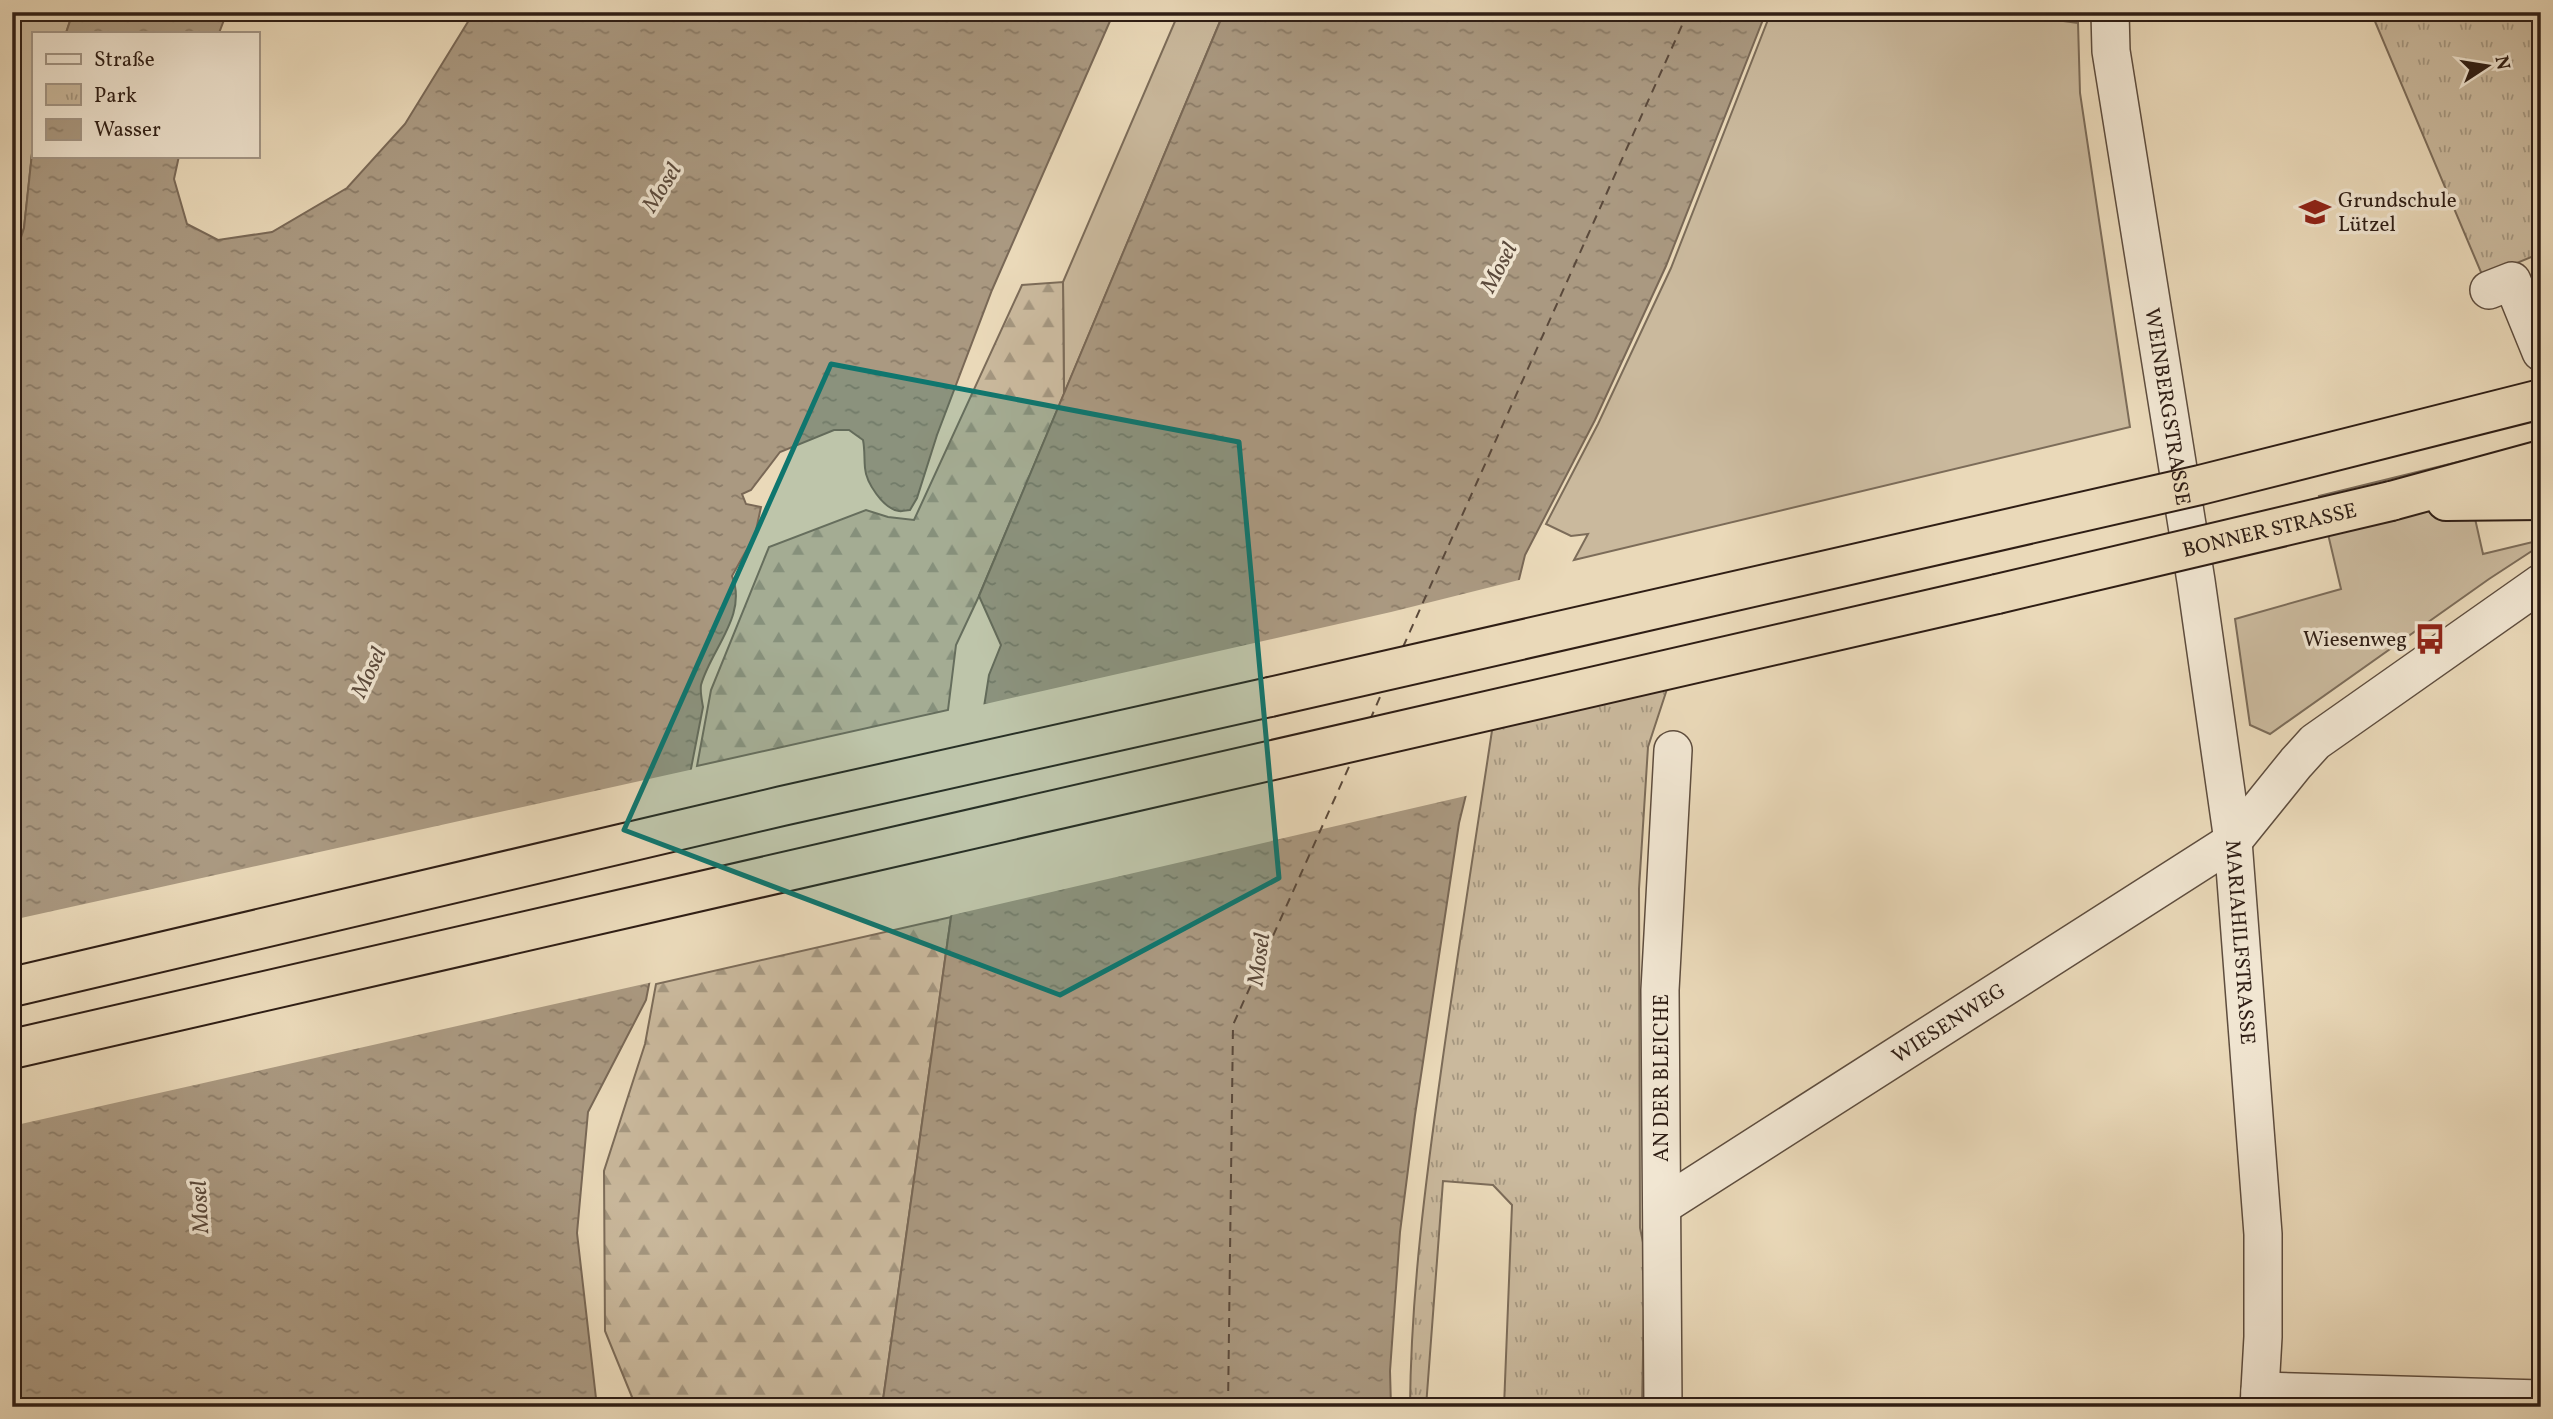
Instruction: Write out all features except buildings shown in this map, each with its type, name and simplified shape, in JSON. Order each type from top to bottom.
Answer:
[{"type":"highway","points":[[12,986],[782,806],[2200,485],[2541,399]]},
{"type":"highway","name":"BONNER STRASSE","points":[[12,1049],[1997,594],[2391,501],[2541,460]]},
{"type":"highway","points":[[2391,501],[2541,500]]},
{"type":"street","name":"WEINBERGSTRASSE","points":[[2109,12],[2111,51],[2196,581],[2233,841]]},
{"type":"street","points":[[2489,290],[2512,281],[2541,352]]},
{"type":"street","name":"MARIAHILFSTRASSE","points":[[2260,1399],[2263,1234],[2233,841],[2315,742],[2541,583]]},
{"type":"street","name":"AN DER BLEICHE","points":[[1663,1407],[1660,990],[1673,750]]},
{"type":"street","name":"WIESENWEG","points":[[1662,1206],[2233,841]]},
{"type":"street","points":[[2260,1399],[2352,1395],[2541,1399]]},
{"type":"highlighted area","points":[[831,364],[1239,442],[1279,878],[1060,995],[624,830]]},
{"type":"green space","points":[[12,12],[73,12],[66,32],[32,32],[32,153],[24,228],[12,265]]},
{"type":"green space","points":[[1179,12],[1224,12],[1064,394],[1063,282]]},
{"type":"green space","points":[[1771,12],[1998,12],[2078,23],[2080,93],[2130,427],[1574,560],[1588,534],[1571,536],[1546,524],[1598,424],[1671,268]]},
{"type":"green space","points":[[2371,12],[2541,12],[2541,253],[2483,277]]},
{"type":"green space","points":[[1063,282],[1064,394],[956,645],[948,710],[697,766],[711,690],[769,547],[866,510],[888,517],[914,520],[1022,285]]},
{"type":"green space","points":[[2462,461],[2483,554],[2541,540],[2541,545],[2270,734],[2250,725],[2235,619],[2341,589],[2319,496]]},
{"type":"green space","points":[[1668,686],[1648,747],[1639,889],[1640,1228],[1645,1252],[1642,1407],[1504,1407],[1512,1205],[1493,1185],[1443,1181],[1426,1407],[1410,1407],[1413,1320],[1425,1192],[1493,724]]},
{"type":"green space","points":[[951,917],[882,1407],[632,1407],[632,1397],[605,1331],[604,1171],[645,1044],[656,984]]},
{"type":"water","points":[[73,12],[227,12],[219,32],[66,32]]},
{"type":"water","name":"Mosel","points":[[474,12],[1114,12],[992,290],[937,435],[917,498],[910,510],[893,509],[876,494],[866,474],[863,440],[849,430],[834,430],[780,452],[751,490],[742,494],[746,504],[761,507],[755,535],[732,576],[736,590],[732,618],[701,685],[703,707],[646,1000],[588,1112],[577,1233],[597,1407],[12,1407],[12,265],[24,228],[32,153],[32,158],[179,158],[174,179],[187,224],[218,240],[272,232],[347,188],[405,124]]},
{"type":"water","name":"Mosel","points":[[1224,12],[1766,12],[1666,266],[1595,420],[1525,555],[1459,823],[1400,1232],[1390,1371],[1391,1407],[882,1407],[951,917],[989,675],[1001,645],[979,596]]},
{"type":"pier","points":[[1523,579],[1470,795],[948,916],[981,705],[1391,612]]},
{"type":"pier","points":[[694,769],[653,982],[12,1126],[12,920]]},
{"type":"ferry route","points":[[1403,647],[1688,12]]},
{"type":"ferry route","points":[[1370,720],[1383,690]]},
{"type":"ferry route","points":[[1228,1407],[1233,1025],[1352,760]]},
{"type":"place","name":"Grundschule Lützel","points":[[2315,212]]},
{"type":"place","name":"Wiesenweg","points":[[2430,639]]}]
